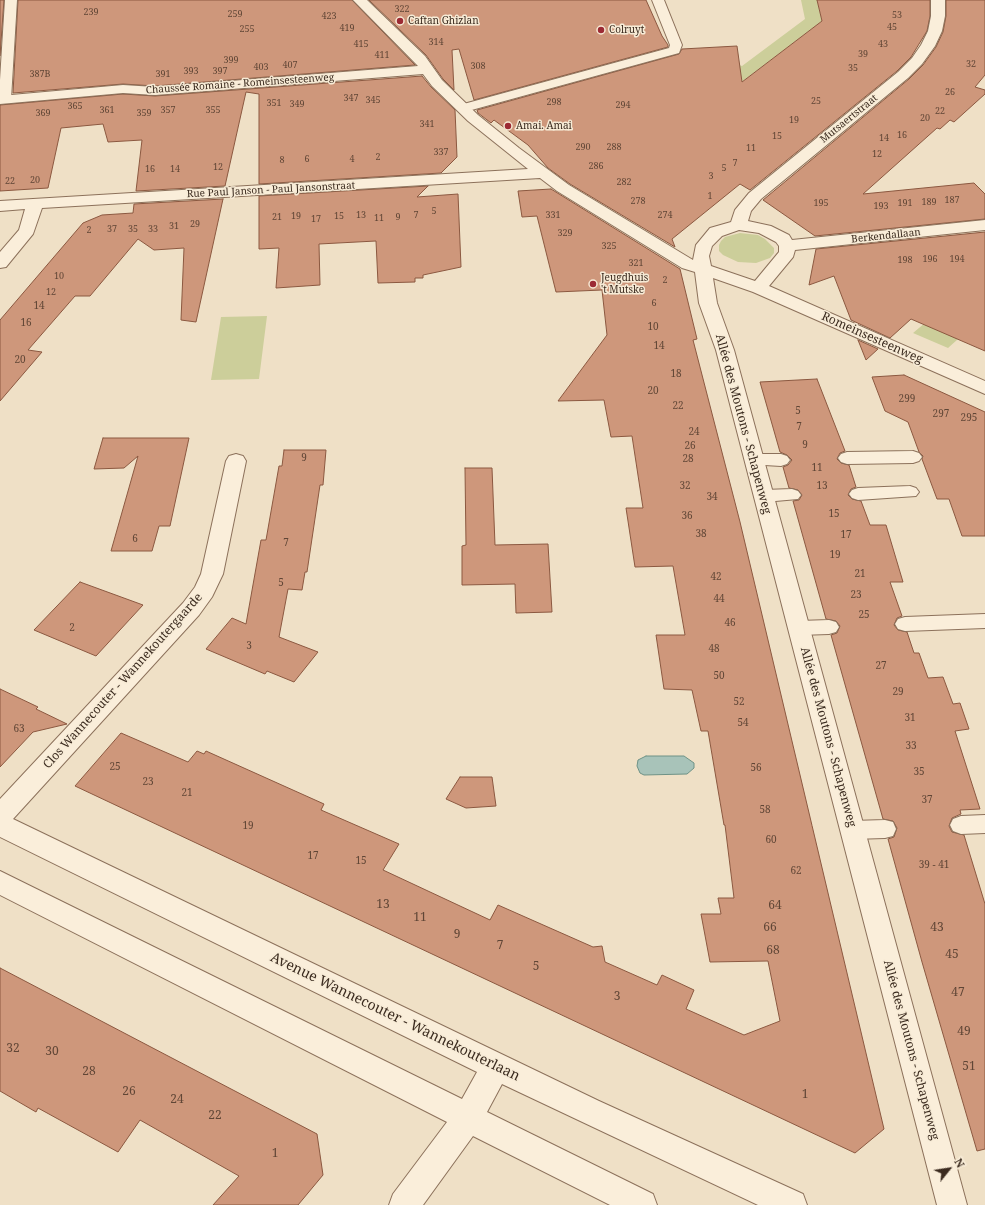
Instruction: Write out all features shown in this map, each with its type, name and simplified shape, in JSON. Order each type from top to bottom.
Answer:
[{"type":"street","name":"Romeinsesteenweg","points":[[360,0],[420,59],[437,83],[464,108],[542,173],[668,253],[702,270],[759,288],[985,388]]},
{"type":"street","name":"Mutsaertstraat","points":[[741,218],[755,196],[897,80],[917,61],[928,46],[935,31],[938,16],[938,0]]},
{"type":"street","name":"Chaussée Romaine - Romeinsesteenweg","points":[[3,100],[123,89],[154,91],[427,69]]},
{"type":"street","name":"Rue Paul Janson - Paul Jansonstraat","points":[[0,206],[542,173]]},
{"type":"street","points":[[0,263],[27,231],[35,204]]},
{"type":"street","points":[[702,270],[701,256],[704,245],[709,238],[716,232],[741,218],[783,239],[787,246],[787,253],[784,260],[759,288]]},
{"type":"street","name":"Berkendallaan","points":[[787,246],[985,225]]},
{"type":"street","name":"Allée des Moutons - Schapenweg","points":[[702,270],[708,303],[725,350],[952,1205]]},
{"type":"street","name":"Clos Wannecouter - Wannekoutergaarde","points":[[0,816],[204,592],[212,574],[236,461]]},
{"type":"street","name":"Avenue Wannecouter - Wannekouterlaan","points":[[0,824],[496,1066],[792,1205]]},
{"type":"street","points":[[0,882],[642,1205]]},
{"type":"street","points":[[404,1205],[468,1118],[496,1066]]},
{"type":"lane","name":"Chaussée Romaine - Romeinsesteenweg","points":[[3,100],[11,0]]},
{"type":"lane","points":[[464,108],[672,52],[676,49],[676,45],[658,0]]},
{"type":"lane","points":[[847,458],[913,457]]},
{"type":"lane","points":[[754,460],[781,460]]},
{"type":"lane","points":[[858,494],[910,492]]},
{"type":"lane","points":[[764,496],[792,495]]},
{"type":"lane","points":[[905,624],[985,621]]},
{"type":"lane","points":[[799,628],[828,627]]},
{"type":"lane","points":[[961,825],[985,824]]},
{"type":"lane","points":[[852,830],[885,828]]},
{"type":"green space","points":[[801,0],[817,0],[822,21],[743,81],[715,70],[728,61],[742,66],[805,19]]},
{"type":"green space","points":[[740,233],[758,235],[765,239],[774,248],[774,253],[770,258],[756,263],[738,262],[723,255],[719,251],[721,241],[725,237]]},
{"type":"green space","points":[[962,292],[985,315],[948,348],[913,333]]},
{"type":"green space","points":[[267,316],[259,379],[211,380],[221,317]]},
{"type":"water","points":[[646,756],[684,756],[694,763],[694,768],[687,774],[644,775],[640,773],[637,766],[638,760]]},
{"type":"building","points":[[0,0],[4,0],[0,56]]},
{"type":"building","points":[[18,0],[352,0],[415,65],[155,86],[123,84],[13,93]]},
{"type":"building","points":[[369,0],[646,0],[668,47],[474,100],[459,49],[452,50],[454,90],[443,79],[426,55]]},
{"type":"building","points":[[817,0],[930,0],[930,16],[927,31],[911,57],[897,71],[750,190],[740,184],[672,239],[675,247],[570,184],[548,168],[528,145],[494,120],[491,123],[478,113],[477,110],[679,54],[682,49],[737,46],[742,82],[822,21]]},
{"type":"building","points":[[946,0],[985,0],[985,75],[975,87],[985,90],[985,94],[954,122],[950,120],[940,129],[937,128],[863,194],[974,183],[985,194],[985,219],[815,236],[763,200],[909,79],[923,65],[936,47],[943,32],[946,16]]},
{"type":"building","points":[[422,76],[431,87],[455,110],[457,157],[441,173],[259,184],[259,94],[246,92],[225,186],[136,191],[142,140],[108,142],[103,124],[61,128],[48,188],[0,191],[0,105],[123,94],[155,96]]},
{"type":"building","points":[[428,186],[417,197],[458,194],[461,267],[423,275],[423,278],[415,278],[415,282],[378,283],[376,241],[319,244],[320,285],[276,288],[279,248],[259,249],[259,196]]},
{"type":"building","points":[[551,189],[680,269],[697,339],[693,340],[740,522],[884,1129],[855,1153],[75,786],[121,733],[188,762],[197,751],[204,754],[206,751],[324,804],[321,810],[399,844],[383,870],[490,920],[498,905],[593,947],[602,946],[605,962],[657,985],[662,975],[694,990],[686,1009],[744,1035],[780,1021],[768,961],[710,962],[701,914],[721,914],[718,898],[734,898],[725,825],[708,731],[701,731],[692,690],[664,689],[656,635],[685,635],[673,566],[635,567],[626,508],[643,508],[632,436],[611,437],[604,400],[558,401],[607,335],[602,290],[556,292],[537,216],[522,217],[518,191]]},
{"type":"building","points":[[223,199],[196,322],[181,320],[184,248],[154,250],[138,239],[90,296],[75,296],[28,350],[42,352],[0,401],[0,320],[83,223],[102,215],[133,213],[134,204]]},
{"type":"building","points":[[985,232],[985,351],[911,319],[890,338],[851,320],[834,276],[809,285],[816,249]]},
{"type":"building","points":[[858,340],[878,349],[866,360]]},
{"type":"building","points":[[904,375],[985,412],[985,536],[962,536],[949,499],[937,499],[922,459],[923,456],[919,452],[908,422],[885,411],[872,377]]},
{"type":"building","points":[[817,379],[845,451],[840,453],[837,459],[841,463],[849,465],[856,487],[851,489],[848,495],[852,499],[861,501],[870,525],[886,525],[903,582],[890,582],[902,616],[897,618],[894,625],[898,630],[907,632],[914,653],[919,653],[928,678],[943,677],[953,704],[960,703],[969,729],[955,731],[980,809],[960,810],[961,814],[952,818],[949,826],[952,832],[964,835],[985,904],[985,1149],[977,1151],[888,839],[894,837],[897,828],[893,821],[883,819],[831,635],[837,633],[840,626],[836,621],[826,619],[793,501],[799,500],[802,495],[798,490],[789,488],[783,467],[788,465],[792,460],[787,455],[780,452],[760,382]]},
{"type":"building","points":[[103,438],[189,438],[170,526],[159,526],[152,551],[111,551],[138,456],[124,468],[94,469]]},
{"type":"building","points":[[284,450],[326,450],[323,485],[320,485],[307,572],[305,572],[302,590],[288,589],[279,637],[318,652],[294,682],[267,671],[265,674],[206,649],[232,618],[246,624],[261,540],[266,540],[279,466],[282,466]]},
{"type":"building","points":[[465,468],[492,468],[495,545],[548,544],[552,612],[516,613],[515,584],[462,585],[462,546],[466,545]]},
{"type":"building","points":[[80,582],[143,605],[96,656],[34,630]]},
{"type":"building","points":[[0,689],[38,707],[36,709],[67,724],[33,732],[0,767]]},
{"type":"building","points":[[460,777],[492,777],[496,806],[466,808],[446,799]]},
{"type":"building","points":[[0,968],[317,1134],[323,1175],[298,1205],[213,1205],[239,1176],[140,1120],[118,1152],[38,1108],[36,1112],[0,1091]]},
{"type":"place","name":"Caftan Ghizlan","points":[[400,21]]},
{"type":"place","name":"Colruyt","points":[[601,30]]},
{"type":"place","name":"Amai. Amai","points":[[508,126]]},
{"type":"place","name":"Jeugdhuis 't Mutske","points":[[593,284]]}]
